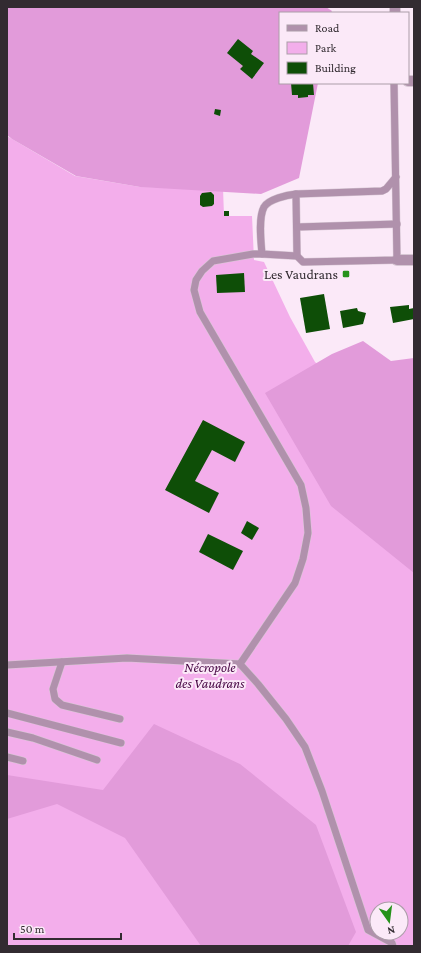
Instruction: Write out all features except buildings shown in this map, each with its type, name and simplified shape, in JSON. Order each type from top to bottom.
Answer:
[{"type":"street","points":[[397,260],[414,260]]},
{"type":"lane","points":[[240,664],[296,582],[304,559],[308,533],[306,508],[300,485],[200,312],[194,290],[196,280],[202,271],[213,261],[253,254],[297,256],[303,262],[397,260],[394,84]]},
{"type":"lane","points":[[262,254],[260,220],[264,207],[273,200],[296,194],[382,191],[386,189],[396,177]]},
{"type":"lane","points":[[296,194],[297,256]]},
{"type":"lane","points":[[297,228],[397,224]]},
{"type":"lane","points":[[7,665],[127,658],[240,664],[286,719],[305,747],[322,791],[368,930],[392,943],[393,946]]},
{"type":"lane","points":[[62,662],[54,689],[58,702],[62,705],[120,719]]},
{"type":"lane","points":[[7,713],[121,743]]},
{"type":"lane","points":[[7,732],[33,738],[97,760]]},
{"type":"lane","points":[[7,756],[23,761]]},
{"type":"green space","name":"Nécropole des Vaudrans","points":[[7,136],[75,176],[140,187],[223,188],[224,216],[252,216],[254,260],[264,262],[290,317],[315,362],[414,441],[414,946],[7,946]]},
{"type":"shaded area","points":[[7,7],[326,7],[332,11],[279,12],[279,84],[318,84],[299,178],[261,194],[140,187],[76,176],[7,135]]},
{"type":"shaded area","points":[[363,341],[391,361],[414,358],[414,573],[331,506],[265,393],[332,354]]},
{"type":"shaded area","points":[[154,724],[240,764],[316,825],[356,932],[348,946],[201,946],[125,838],[57,804],[7,819],[7,775],[103,790]]},
{"type":"place","name":"Les Vaudrans","points":[[346,274]]}]
